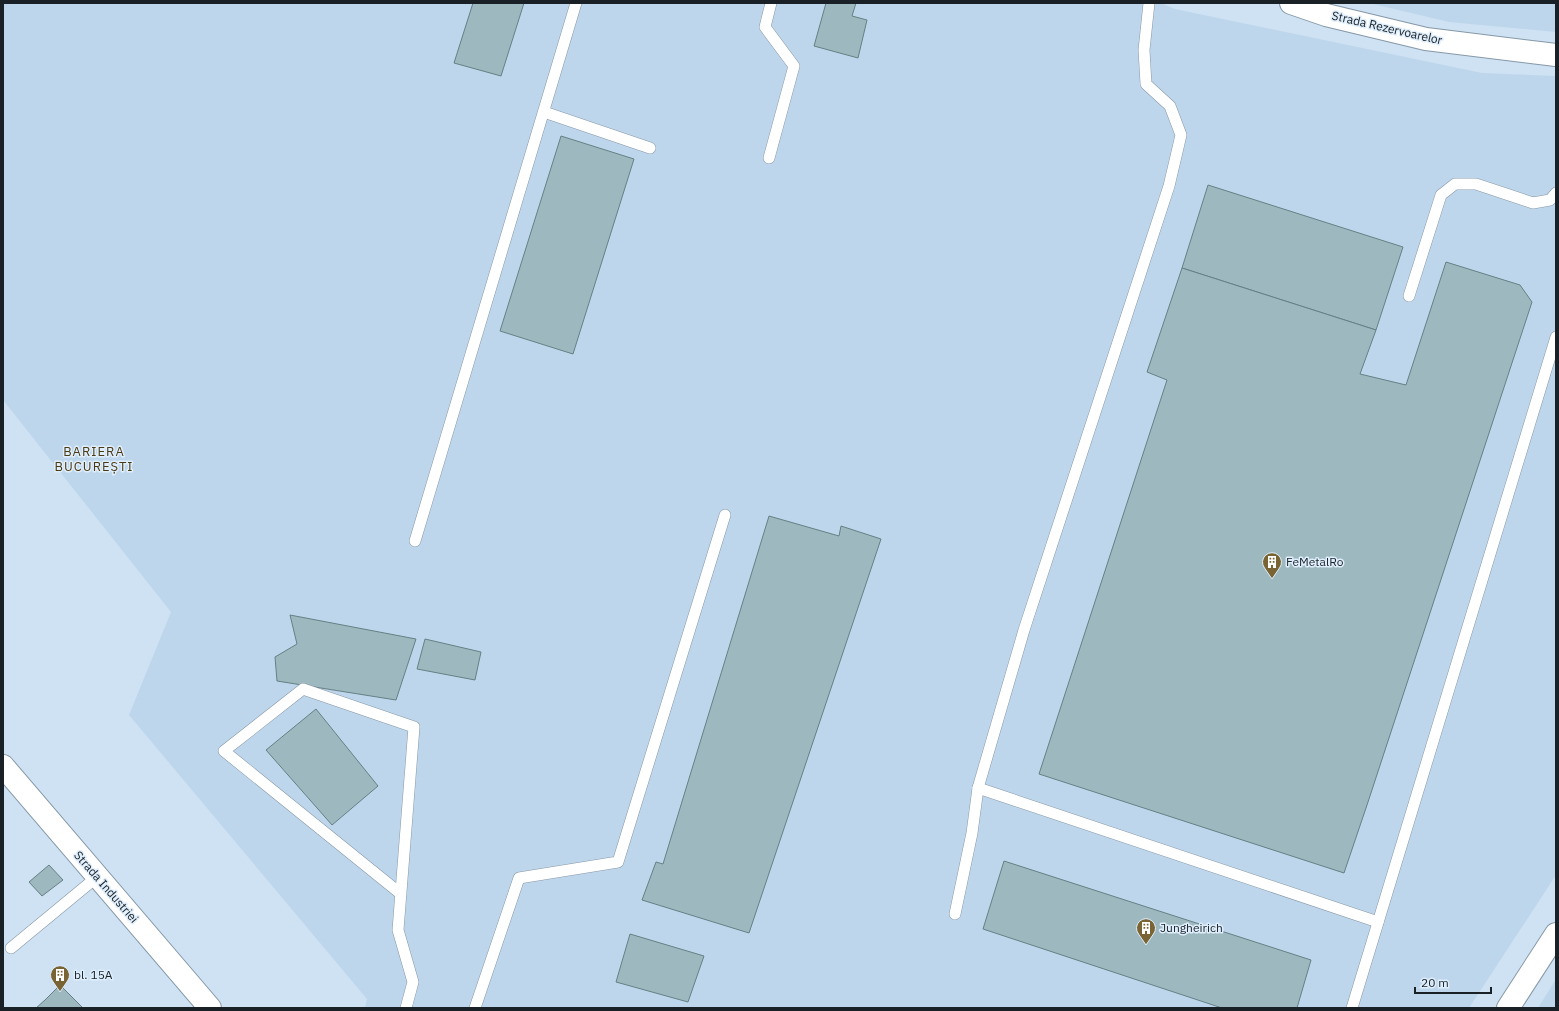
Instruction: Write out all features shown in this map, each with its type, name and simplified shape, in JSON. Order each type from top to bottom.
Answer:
[{"type":"street","name":"Strada Rezervoarelor","points":[[1291,3],[1326,15],[1426,39],[1556,55]]},
{"type":"street","name":"Strada Industriei","points":[[3,766],[210,1008]]},
{"type":"street","points":[[1508,1008],[1556,934]]},
{"type":"lane","points":[[415,541],[576,3]]},
{"type":"lane","points":[[769,158],[794,66],[765,27],[771,3]]},
{"type":"lane","points":[[955,914],[972,833],[978,788],[1024,630],[1169,186],[1180,135],[1170,106],[1146,84],[1144,50],[1149,3]]},
{"type":"lane","points":[[544,112],[650,148]]},
{"type":"lane","points":[[1409,296],[1442,195],[1455,184],[1476,184],[1533,203],[1550,200],[1556,193]]},
{"type":"lane","points":[[1352,1008],[1556,337]]},
{"type":"lane","points":[[475,1008],[519,878],[618,862],[725,515]]},
{"type":"lane","points":[[401,894],[224,751],[303,689],[414,727],[401,894],[398,930],[412,982],[406,1008]]},
{"type":"lane","points":[[978,788],[1378,922]]},
{"type":"lane","points":[[11,948],[97,877]]},
{"type":"shaded area","points":[[3,3],[1161,3],[1175,9],[1482,73],[1556,76],[1556,875],[1469,1008],[365,1008],[367,999],[129,715],[171,612],[3,400]]},
{"type":"shaded area","points":[[1369,3],[1556,3],[1556,32],[1449,22]]},
{"type":"shaded area","points":[[1556,979],[1556,1008],[1538,1008]]},
{"type":"building","points":[[473,3],[524,3],[501,76],[454,63]]},
{"type":"building","points":[[826,3],[856,3],[852,16],[867,20],[858,58],[814,46]]},
{"type":"building","points":[[561,136],[634,159],[573,354],[500,331]]},
{"type":"building","points":[[1208,185],[1403,247],[1376,330],[1182,268]]},
{"type":"building","name":"FeMetalRo","points":[[1446,262],[1520,285],[1532,302],[1344,873],[1039,774],[1167,380],[1147,372],[1182,268],[1376,330],[1360,374],[1406,385]]},
{"type":"building","points":[[769,516],[839,536],[841,526],[881,539],[749,933],[642,900],[656,862],[663,864]]},
{"type":"building","points":[[290,615],[416,639],[396,700],[277,681],[275,657],[297,644]]},
{"type":"building","points":[[425,639],[481,652],[475,680],[417,669]]},
{"type":"building","points":[[316,709],[378,786],[332,825],[266,750]]},
{"type":"building","name":"Jungheirich","points":[[1004,861],[1311,960],[1297,1008],[1222,1008],[983,929]]},
{"type":"building","points":[[49,865],[63,880],[42,896],[29,882]]},
{"type":"building","points":[[630,934],[704,956],[688,1002],[616,982]]},
{"type":"building","name":"bl. 15A","points":[[60,985],[83,1008],[36,1008],[45,1000]]},
{"type":"place","name":"FeMetalRo","points":[[1272,579]]},
{"type":"place","name":"Jungheirich","points":[[1146,945]]},
{"type":"place","name":"bl. 15A","points":[[60,992]]},
{"type":"district","name":"BARIERA BUCUREȘTI","points":[[94,458]]}]
